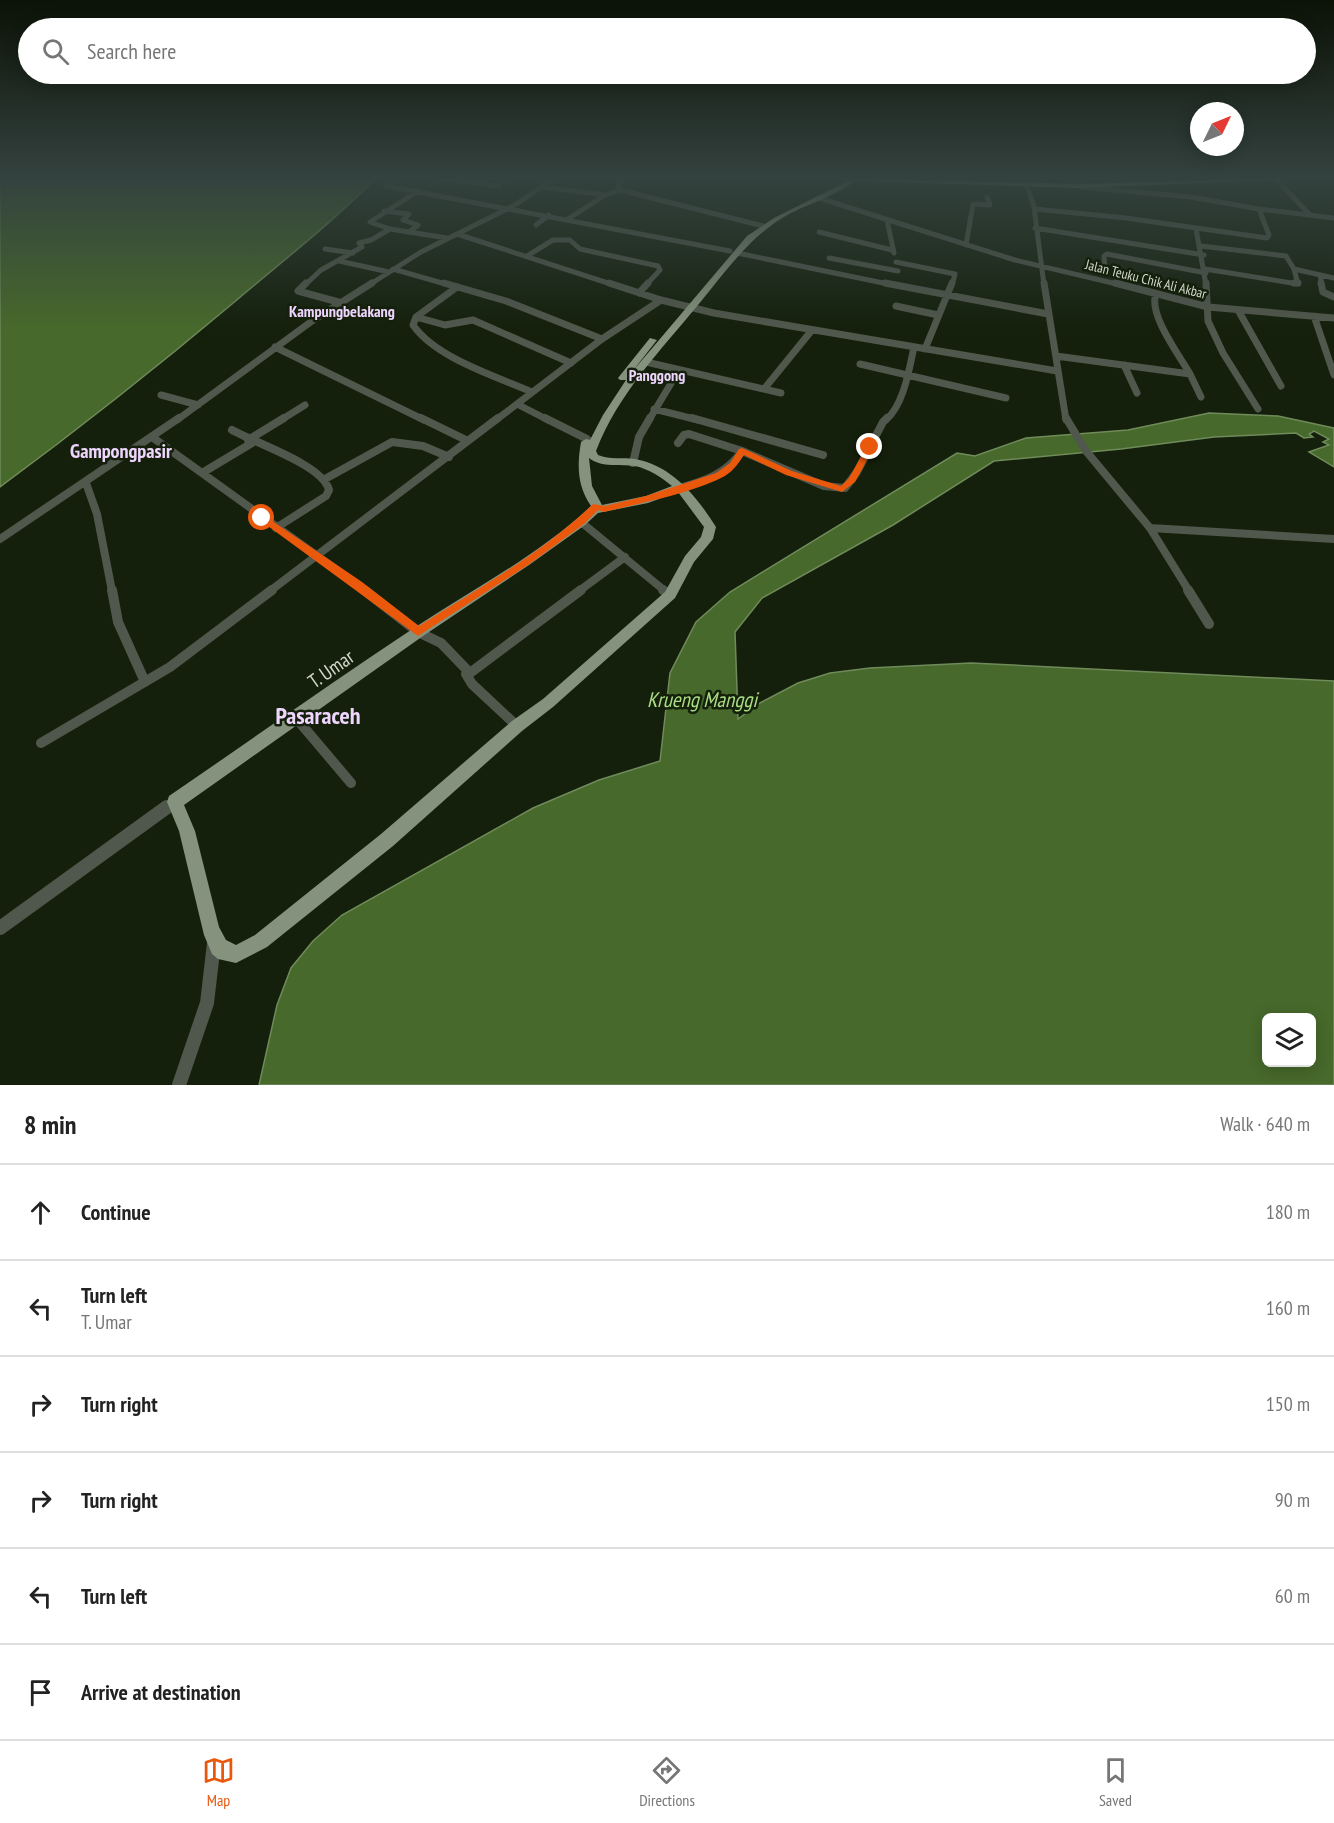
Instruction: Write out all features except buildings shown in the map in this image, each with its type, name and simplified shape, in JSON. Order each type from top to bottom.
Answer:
[{"type":"main road","points":[[175,802],[187,831],[214,938],[219,946],[230,954],[244,951],[261,941],[387,840],[517,726],[548,703],[670,595],[689,559],[705,542],[710,530],[680,488],[658,469],[633,463],[599,460],[591,451],[619,396],[745,235],[758,229]]},
{"type":"main road","points":[[733,252],[762,229]]},
{"type":"main road","points":[[680,488],[604,509],[597,507],[589,495],[583,474],[587,439],[615,388],[631,367],[688,307]]},
{"type":"main road","name":"T. Umar","points":[[175,802],[418,632],[525,562],[581,522],[597,507]]},
{"type":"street","points":[[342,303],[298,291],[321,270],[362,247],[358,244],[360,242],[371,240],[390,229],[447,238]]},
{"type":"street","points":[[409,232],[413,229]]},
{"type":"street","points":[[0,539],[87,483],[198,405],[275,347],[391,270],[468,229]]},
{"type":"street","points":[[616,229],[1048,314]]},
{"type":"street","points":[[888,229],[896,262],[898,285]]},
{"type":"street","name":"Jalan Teuku Chik Ali Akbar","points":[[914,229],[1015,260],[1208,307],[1334,318]]},
{"type":"street","points":[[966,245],[969,229]]},
{"type":"street","points":[[1035,229],[1062,408],[1068,424],[1086,451],[1150,528],[1209,624]]},
{"type":"street","points":[[1039,229],[1204,255]]},
{"type":"street","points":[[1258,409],[1223,353],[1208,321],[1204,255],[1196,229],[1267,238],[1269,235],[1266,229]]},
{"type":"street","points":[[819,232],[892,250]]},
{"type":"street","points":[[457,234],[688,307],[1057,371]]},
{"type":"street","points":[[527,256],[552,239],[560,237],[570,240],[575,247],[580,249],[658,266],[660,270],[639,293]]},
{"type":"street","points":[[1085,237],[1086,246]]},
{"type":"street","points":[[1105,269],[1104,256],[1107,254],[1298,284],[1294,269],[1288,258],[1283,256],[1201,246]]},
{"type":"street","points":[[325,249],[353,253]]},
{"type":"street","points":[[829,258],[897,271]]},
{"type":"street","points":[[339,261],[391,270],[506,301],[602,339]]},
{"type":"street","points":[[896,262],[956,275],[950,296],[938,315],[925,349]]},
{"type":"street","points":[[1294,269],[1334,279]]},
{"type":"street","points":[[1320,275],[1323,292],[1334,297]]},
{"type":"street","points":[[457,287],[416,317],[413,325],[422,339],[532,392]]},
{"type":"street","points":[[1156,294],[1153,302],[1156,314],[1201,397]]},
{"type":"street","points":[[41,743],[175,664],[602,339],[661,300]]},
{"type":"street","points":[[896,306],[938,315]]},
{"type":"street","points":[[1238,310],[1281,386]]},
{"type":"street","points":[[1314,316],[1334,375]]},
{"type":"street","points":[[416,317],[445,325],[473,320],[571,363]]},
{"type":"street","points":[[764,389],[812,330]]},
{"type":"street","points":[[275,347],[468,441]]},
{"type":"street","points":[[678,443],[687,434],[742,451],[789,473],[838,490],[845,488],[857,472],[883,422],[891,414],[908,375],[914,347]]},
{"type":"street","points":[[1056,356],[1190,374]]},
{"type":"street","points":[[646,362],[781,393]]},
{"type":"street","points":[[860,364],[1006,398]]},
{"type":"street","points":[[1124,365],[1137,393]]},
{"type":"street","points":[[633,463],[639,437],[679,370]]},
{"type":"street","points":[[161,395],[198,405]]},
{"type":"street","points":[[518,404],[587,439]]},
{"type":"street","points":[[202,473],[305,405]]},
{"type":"street","points":[[654,409],[737,429],[823,455]]},
{"type":"street","points":[[232,430],[325,479],[329,490],[327,495],[276,528]]},
{"type":"street","points":[[152,438],[317,556],[418,632],[441,643],[470,673]]},
{"type":"street","points":[[325,479],[392,441],[423,446],[449,457]]},
{"type":"street","points":[[680,488],[720,475],[733,465],[742,451]]},
{"type":"street","points":[[87,483],[97,514],[118,622],[145,682]]},
{"type":"street","points":[[581,522],[670,595]]},
{"type":"street","points":[[1150,528],[1334,539]]},
{"type":"street","points":[[517,726],[472,684],[466,674],[625,557]]},
{"type":"street","points":[[296,718],[351,783]]},
{"type":"street","name":"T. Umar","points":[[0,928],[175,802]]},
{"type":"street","points":[[179,1085],[207,1003],[214,938]]},
{"type":"water","points":[[0,229],[322,229],[147,374],[0,487]]},
{"type":"water","name":"Krueng Manggi","points":[[1209,413],[1278,416],[1334,428],[1334,467],[1309,452],[1329,445],[1323,442],[1329,439],[1314,431],[1309,434],[1313,437],[1304,438],[1296,433],[1214,437],[1121,449],[994,461],[893,525],[762,598],[735,632],[738,719],[758,704],[798,683],[830,673],[870,668],[971,663],[1334,681],[1334,1085],[259,1085],[277,1005],[291,968],[313,941],[342,915],[533,808],[599,780],[660,761],[670,673],[696,622],[730,592],[957,453],[975,456],[1026,438],[1128,430]]},
{"type":"district","name":"Kampungbelakang","points":[[342,311]]},
{"type":"district","name":"Panggong","points":[[657,375]]},
{"type":"district","name":"Gampongpasir","points":[[121,451]]},
{"type":"district","name":"Pasaraceh","points":[[318,716]]},
{"type":"route","points":[[262,518],[358,585],[418,632],[525,562],[581,522],[597,507],[604,509],[648,499],[720,475],[730,469],[742,451],[771,462],[789,473],[838,490],[848,486],[870,447]]}]
